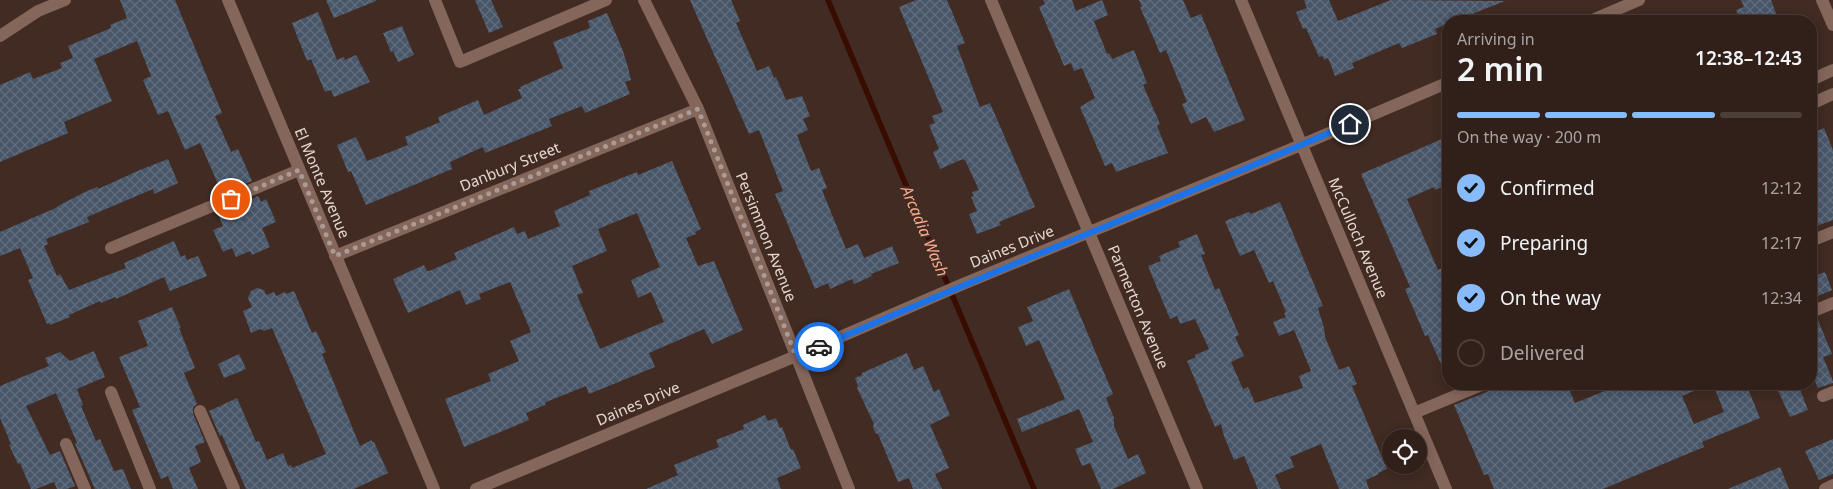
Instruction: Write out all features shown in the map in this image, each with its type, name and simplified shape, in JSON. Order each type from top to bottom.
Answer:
[{"type":"street","points":[[0,36],[38,10],[65,0]]},
{"type":"street","name":"El Monte Avenue","points":[[228,0],[434,489]]},
{"type":"street","points":[[434,0],[460,62],[606,0]]},
{"type":"street","name":"Persimmon Avenue","points":[[644,0],[698,109],[850,489]]},
{"type":"street","name":"Parmerton Avenue","points":[[991,0],[1197,489]]},
{"type":"street","name":"McCulloch Avenue","points":[[1241,0],[1446,489]]},
{"type":"street","points":[[1604,15],[1639,0]]},
{"type":"street","points":[[1822,0],[1833,26]]},
{"type":"street","points":[[1817,77],[1833,70]]},
{"type":"street","name":"Daines Drive","points":[[476,489],[1442,85]]},
{"type":"street","points":[[1817,101],[1833,94]]},
{"type":"street","name":"Danbury Street","points":[[335,256],[698,109]]},
{"type":"street","points":[[111,248],[299,170]]},
{"type":"street","points":[[1817,239],[1833,232]]},
{"type":"street","points":[[1817,309],[1833,302]]},
{"type":"street","points":[[1414,413],[1470,390]]},
{"type":"street","points":[[111,392],[150,489]]},
{"type":"street","points":[[200,411],[234,489]]},
{"type":"street","points":[[66,444],[85,489]]},
{"type":"street","points":[[1825,489],[1833,485]]},
{"type":"building","points":[[120,0],[175,0],[222,113],[215,116],[231,152],[238,149],[252,181],[222,193],[200,143],[185,150],[168,111],[158,115],[143,80],[151,76],[137,41],[94,59],[112,101],[64,122],[68,133],[0,162],[0,85],[30,72],[33,79],[62,68],[60,63],[73,58],[68,46],[111,28],[110,25],[127,18]]},
{"type":"building","points":[[326,0],[376,0],[376,1],[334,18]]},
{"type":"building","points":[[475,0],[491,0],[503,27],[489,33]]},
{"type":"building","points":[[690,0],[731,0],[740,21],[736,23],[757,71],[769,66],[786,100],[802,96],[810,116],[803,119],[808,130],[797,135],[811,171],[819,168],[827,188],[822,190],[846,249],[858,244],[864,258],[892,246],[899,263],[871,274],[872,276],[854,284],[852,279],[830,289],[828,283],[815,289],[775,194],[783,191],[759,130],[749,134]]},
{"type":"building","points":[[916,0],[947,0],[965,43],[957,46],[980,107],[990,103],[1035,207],[999,222],[1001,225],[977,234],[969,214],[977,211],[971,197],[974,196],[972,192],[979,190],[965,160],[963,159],[940,169],[933,152],[939,149],[929,125],[935,123],[932,116],[943,112],[899,7]]},
{"type":"building","points":[[1043,0],[1072,0],[1076,11],[1102,0],[1108,15],[1094,21],[1107,54],[1109,53],[1112,59],[1134,50],[1147,83],[1143,85],[1160,124],[1157,126],[1168,153],[1116,172],[1112,163],[1105,166],[1080,107],[1095,98],[1082,68],[1074,71],[1071,63],[1064,66],[1039,7],[1045,4]]},
{"type":"building","points":[[1139,0],[1183,0],[1191,18],[1201,14],[1245,120],[1214,132],[1206,117],[1191,124],[1182,104],[1187,102],[1166,50],[1160,53],[1140,7],[1142,7]]},
{"type":"building","points":[[1304,0],[1329,0],[1338,21],[1391,0],[1505,1],[1469,15],[1442,15],[1442,26],[1435,29],[1437,34],[1402,48],[1399,43],[1352,63],[1354,68],[1335,76],[1328,58],[1324,60],[1323,56],[1319,57],[1306,28],[1303,29],[1296,12],[1307,8]]},
{"type":"building","points":[[1741,0],[1771,0],[1777,15],[1738,15],[1736,10],[1744,7]]},
{"type":"building","points":[[318,12],[337,60],[344,57],[345,60],[356,55],[370,82],[334,97],[331,90],[325,92],[311,59],[307,61],[292,23]]},
{"type":"building","points":[[607,13],[629,71],[631,80],[625,82],[630,94],[585,113],[582,106],[549,119],[552,126],[485,153],[483,147],[450,162],[452,169],[366,205],[351,171],[348,172],[337,145],[356,137],[367,161],[408,145],[405,137],[440,122],[438,117],[478,100],[484,115],[522,98],[518,89],[521,89],[520,87],[563,68],[553,42],[590,28],[588,21]]},
{"type":"building","points":[[402,26],[414,55],[398,62],[393,51],[391,52],[383,33]]},
{"type":"building","points":[[1824,128],[1833,150],[1833,220],[1817,226],[1817,131]]},
{"type":"building","points":[[1442,139],[1442,187],[1435,190],[1434,187],[1407,199],[1438,270],[1442,268],[1442,366],[1428,335],[1425,336],[1405,289],[1410,287],[1361,174]]},
{"type":"building","points":[[168,159],[178,183],[154,194],[153,189],[87,217],[89,222],[46,239],[48,244],[44,246],[57,276],[60,274],[69,290],[126,268],[124,263],[174,241],[181,257],[185,255],[187,260],[198,256],[207,276],[170,291],[164,277],[116,299],[115,297],[101,303],[100,301],[69,315],[70,317],[50,325],[49,323],[47,324],[28,280],[33,278],[20,248],[0,256],[0,232],[58,207],[85,192],[97,187],[98,189]]},
{"type":"building","points":[[672,161],[701,229],[695,232],[696,234],[686,238],[698,266],[714,261],[743,330],[712,344],[704,329],[649,353],[655,367],[589,394],[586,386],[546,402],[545,405],[526,413],[529,420],[464,447],[445,399],[491,381],[488,374],[519,361],[510,341],[531,332],[510,282],[479,294],[481,299],[466,305],[460,290],[408,313],[393,279],[424,265],[427,271],[429,271],[457,259],[454,253],[514,227],[517,234],[525,231],[528,239],[560,226],[554,211],[590,195],[589,191],[637,172],[638,175]],"holes":[[[637,213],[660,267],[631,280],[638,298],[651,292],[664,322],[600,349],[577,295],[583,293],[572,266],[607,251],[598,229]]]},
{"type":"building","points":[[258,196],[261,202],[266,199],[276,222],[262,228],[270,247],[252,255],[250,251],[236,257],[232,248],[223,252],[213,230],[223,226],[218,214]]},
{"type":"building","points":[[1280,202],[1323,306],[1318,308],[1325,337],[1339,370],[1349,366],[1357,384],[1352,386],[1382,457],[1382,471],[1366,480],[1369,489],[1339,489],[1321,444],[1290,457],[1294,467],[1275,475],[1281,489],[1258,489],[1244,456],[1234,460],[1221,424],[1215,427],[1187,361],[1209,349],[1195,319],[1180,324],[1177,316],[1170,319],[1148,266],[1161,261],[1159,256],[1180,247],[1178,242],[1197,234],[1205,254],[1201,255],[1215,290],[1219,288],[1239,335],[1235,337],[1244,356],[1231,362],[1243,389],[1248,387],[1255,403],[1303,388],[1299,376],[1311,371],[1294,330],[1279,336],[1273,322],[1286,317],[1284,313],[1286,312],[1273,281],[1269,283],[1254,250],[1240,256],[1225,221],[1249,212],[1251,214]]},
{"type":"building","points":[[1825,272],[1832,290],[1817,296],[1817,275]]},
{"type":"building","points":[[257,288],[264,290],[266,295],[274,292],[276,296],[294,291],[312,333],[316,331],[326,352],[322,354],[360,446],[372,440],[388,473],[354,489],[246,489],[209,411],[237,398],[256,442],[259,441],[267,460],[283,453],[288,466],[291,465],[292,468],[326,454],[272,328],[264,331],[260,329],[251,333],[243,311],[252,307],[248,298],[251,291]]},
{"type":"building","points":[[1069,289],[1113,394],[1106,398],[1114,418],[1114,426],[1128,459],[1138,454],[1146,473],[1113,489],[1101,489],[1090,463],[1082,466],[1075,449],[1093,442],[1079,409],[1022,432],[1017,419],[1065,399],[1039,340],[1026,346],[1018,327],[1033,321],[1027,307]]},
{"type":"building","points":[[172,307],[195,368],[184,373],[197,404],[193,407],[193,414],[205,442],[195,446],[201,462],[189,468],[198,489],[173,489],[168,476],[161,479],[132,410],[140,407],[119,357],[148,346],[138,321]]},
{"type":"building","points":[[1817,318],[1832,354],[1823,357],[1833,381],[1833,383],[1818,388]]},
{"type":"building","points":[[94,351],[105,377],[77,389],[83,405],[81,406],[96,441],[100,439],[114,471],[123,469],[131,489],[95,489],[75,444],[77,443],[56,393],[26,406],[50,455],[60,451],[75,486],[67,489],[57,489],[54,482],[31,489],[20,463],[18,464],[9,445],[11,444],[0,418],[0,386],[49,366],[45,358],[60,352],[70,361]]},
{"type":"building","points":[[907,353],[914,370],[923,366],[934,392],[939,389],[950,415],[930,425],[949,468],[935,474],[942,489],[913,489],[909,478],[898,482],[857,388],[855,378],[862,375],[862,373]]},
{"type":"building","points":[[239,354],[246,369],[224,378],[218,364]]},
{"type":"building","points":[[1490,390],[1570,390],[1575,403],[1607,390],[1696,390],[1682,396],[1694,424],[1724,412],[1715,390],[1748,390],[1760,418],[1702,442],[1704,447],[1603,489],[1494,489],[1488,474],[1484,475],[1454,405]]},
{"type":"building","points":[[1778,390],[1800,390],[1808,410],[1790,417]]},
{"type":"building","points":[[765,415],[768,421],[776,418],[801,468],[777,478],[781,489],[646,489],[678,475],[674,465],[719,447],[716,440],[744,429],[743,425]]},
{"type":"building","points":[[1833,439],[1833,474],[1819,480],[1805,451]]},
{"type":"building","points":[[1780,467],[1789,489],[1728,489]]},
{"type":"waterway","name":"Arcadia Wash","points":[[828,0],[1034,489]]},
{"type":"way so far","points":[[231,199],[299,170],[335,256],[698,109],[796,356],[819,347]]},
{"type":"route","points":[[819,347],[963,284],[1089,234],[1350,124]]}]
